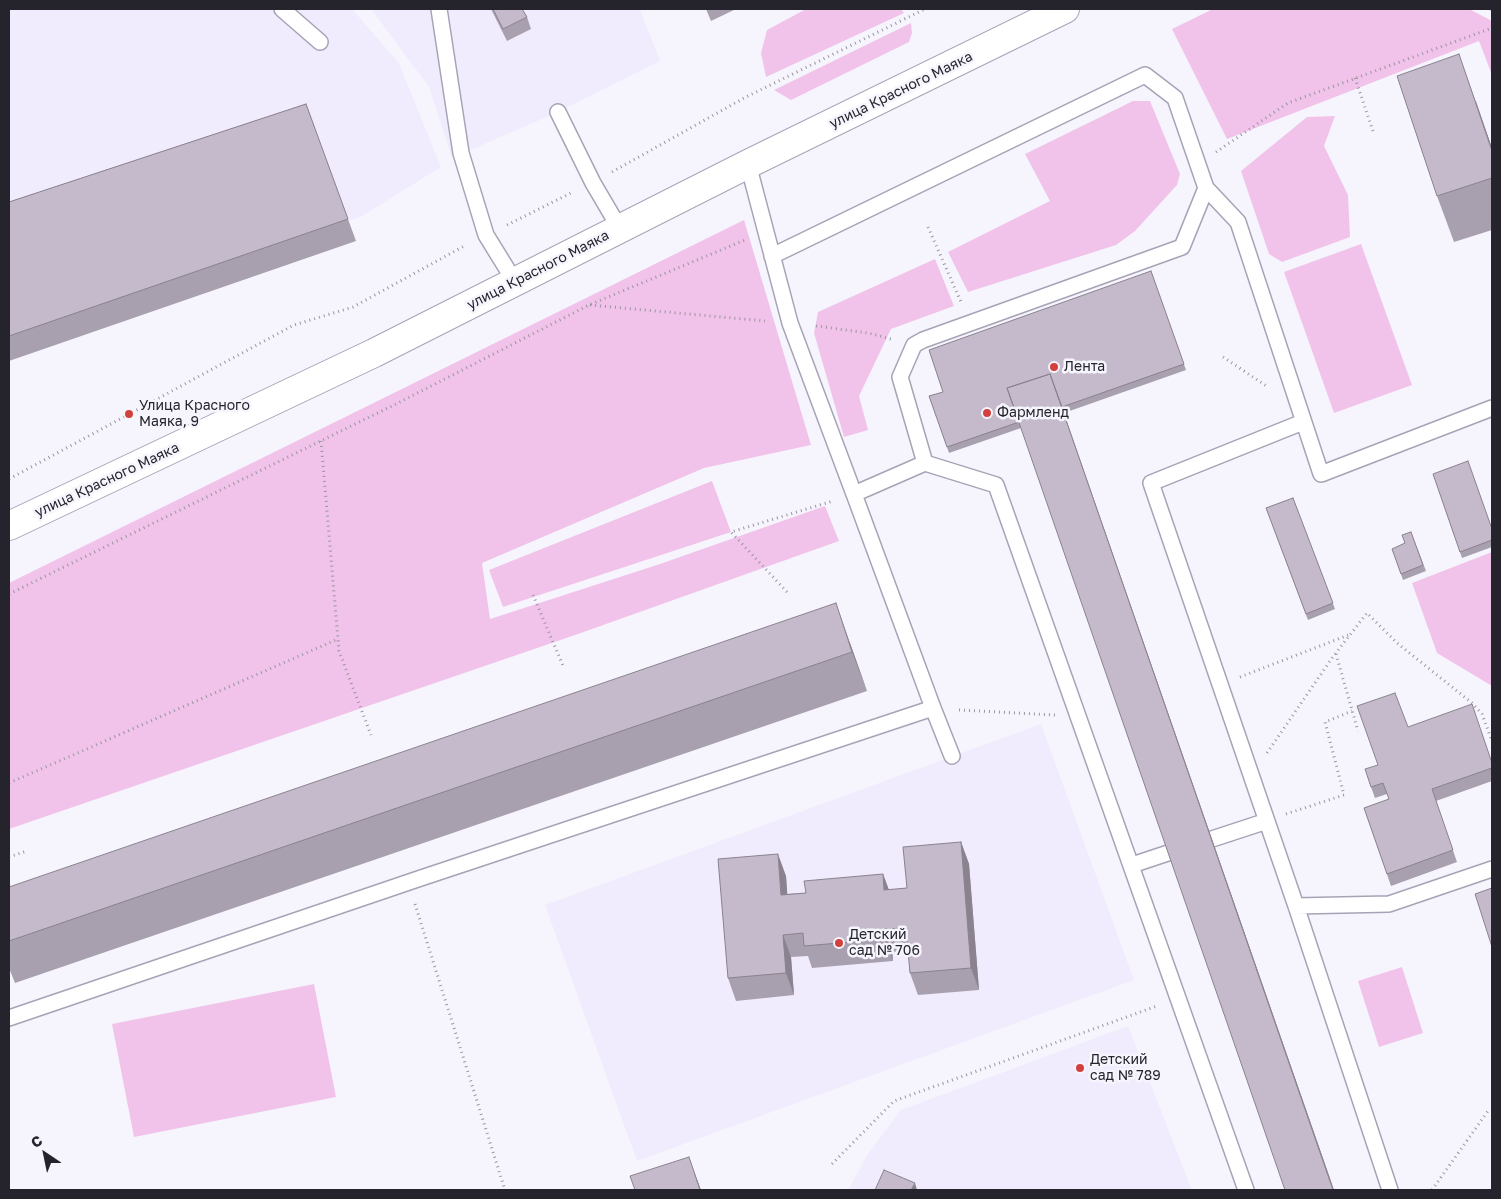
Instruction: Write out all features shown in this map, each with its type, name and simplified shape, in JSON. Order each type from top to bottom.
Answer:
[{"type":"street","name":"улица Красного Маяка","points":[[9,526],[374,353],[1058,10]]},
{"type":"lane","points":[[282,9],[320,42]]},
{"type":"lane","points":[[439,9],[461,153],[486,235],[515,282]]},
{"type":"lane","points":[[772,256],[1145,76],[1174,98],[1206,188],[1238,222],[1321,474],[1492,408]]},
{"type":"lane","points":[[558,112],[593,182],[620,229]]},
{"type":"lane","points":[[748,164],[764,233],[790,323],[952,756]]},
{"type":"lane","points":[[925,463],[900,377],[914,345],[971,322],[1182,246],[1206,188]]},
{"type":"lane","points":[[1301,415],[1151,482],[1296,906],[1390,1190]]},
{"type":"lane","points":[[854,494],[925,463],[996,485],[1246,1190]]},
{"type":"lane","points":[[9,1018],[408,882],[933,708]]},
{"type":"lane","points":[[1212,839],[1267,821]]},
{"type":"lane","points":[[1132,865],[1168,853]]},
{"type":"lane","points":[[1296,906],[1389,904],[1492,869]]},
{"type":"path","points":[[1199,164],[1288,103],[1492,28]]},
{"type":"path","points":[[1355,78],[1373,131]]},
{"type":"path","points":[[928,227],[971,322]]},
{"type":"path","points":[[9,594],[322,441],[589,305],[764,233]]},
{"type":"path","points":[[589,305],[790,323],[868,333]]},
{"type":"path","points":[[1223,357],[1301,415]]},
{"type":"path","points":[[322,441],[339,651],[371,735]]},
{"type":"path","points":[[787,592],[731,532],[854,494]]},
{"type":"path","points":[[534,595],[564,668]]},
{"type":"path","points":[[1251,777],[1336,653],[1368,613],[1397,644],[1472,703],[1482,714],[1492,741]]},
{"type":"path","points":[[1220,685],[1351,634]]},
{"type":"path","points":[[9,783],[338,639]]},
{"type":"path","points":[[1336,653],[1358,731]]},
{"type":"path","points":[[933,708],[1079,717]]},
{"type":"path","points":[[1267,821],[1344,795],[1324,722],[1352,711]]},
{"type":"path","points":[[9,856],[27,851]]},
{"type":"path","points":[[408,882],[504,1190]]},
{"type":"path","points":[[832,1164],[894,1101],[1179,998]]},
{"type":"path","points":[[1432,1190],[1488,1111]]},
{"type":"shaded area","points":[[9,9],[352,9],[399,63],[441,167],[362,216],[9,343]]},
{"type":"shaded area","points":[[371,9],[640,9],[660,61],[558,112],[452,158],[429,87]]},
{"type":"shaded area","points":[[806,9],[901,9],[904,13],[766,77],[761,53],[767,30]]},
{"type":"shaded area","points":[[1213,9],[1469,9],[1492,21],[1492,75],[1479,41],[1227,139],[1172,29]]},
{"type":"shaded area","points":[[911,23],[912,33],[909,42],[791,100],[774,90]]},
{"type":"shaded area","points":[[1133,101],[1150,101],[1180,174],[1177,185],[1135,231],[1116,245],[968,292],[948,252],[1050,201],[1025,154]]},
{"type":"shaded area","points":[[1335,116],[1324,146],[1348,195],[1350,237],[1282,262],[1269,254],[1241,171],[1307,117]]},
{"type":"shaded area","points":[[744,220],[811,445],[704,468],[482,563],[490,619],[660,564],[825,506],[839,541],[578,634],[9,829],[9,583]]},
{"type":"shaded area","points":[[1361,244],[1412,385],[1334,413],[1284,272]]},
{"type":"shaded area","points":[[935,259],[954,306],[891,329],[859,396],[868,430],[844,437],[814,333],[818,312]]},
{"type":"shaded area","points":[[712,481],[731,532],[503,607],[489,570]]},
{"type":"shaded area","points":[[1492,552],[1492,686],[1437,653],[1412,583]]},
{"type":"shaded area","name":"Детский сад № 706","points":[[1041,724],[1134,980],[637,1161],[545,905]]},
{"type":"shaded area","points":[[1402,967],[1423,1033],[1379,1047],[1358,981]]},
{"type":"shaded area","points":[[314,984],[336,1097],[134,1137],[112,1024]]},
{"type":"shaded area","name":"Детский сад № 789","points":[[1128,1026],[1192,1190],[848,1190],[868,1154],[901,1110]]},
{"type":"building","points":[[493,9],[522,9],[527,17],[503,29]]},
{"type":"building","points":[[1459,54],[1492,151],[1492,178],[1437,196],[1397,76]]},
{"type":"building","points":[[306,104],[348,219],[9,336],[9,202]]},
{"type":"building","points":[[1151,271],[1184,364],[1062,407],[1050,374],[1007,388],[1019,422],[947,447],[929,396],[943,392],[929,350]]},
{"type":"building","points":[[1050,374],[1333,1190],[1285,1190],[1007,388]]},
{"type":"building","points":[[1468,461],[1492,529],[1492,540],[1460,552],[1433,474]]},
{"type":"building","points":[[1293,498],[1333,603],[1306,614],[1266,508]]},
{"type":"building","points":[[1411,532],[1423,565],[1401,574],[1392,549],[1405,543],[1402,535]]},
{"type":"building","points":[[836,603],[852,652],[9,941],[9,887]]},
{"type":"building","points":[[1395,693],[1408,727],[1472,704],[1492,768],[1432,789],[1453,850],[1387,874],[1364,808],[1389,799],[1383,783],[1371,787],[1365,769],[1378,765],[1357,706]]},
{"type":"building","points":[[961,842],[971,968],[910,973],[906,928],[884,929],[885,939],[804,946],[803,933],[783,935],[786,973],[728,978],[718,859],[778,854],[781,895],[806,893],[804,881],[883,874],[884,890],[907,888],[903,847]]},
{"type":"building","points":[[1492,888],[1492,947],[1475,894]]},
{"type":"building","points":[[689,1157],[700,1190],[635,1190],[630,1176]]},
{"type":"building","points":[[884,1170],[915,1183],[911,1190],[875,1190]]},
{"type":"place","name":"Лента","points":[[1054,367]]},
{"type":"place","name":"Фармленд","points":[[987,413]]},
{"type":"place","name":"Улица Красного Маяка, 9","points":[[129,414]]},
{"type":"place","name":"Детский сад № 706","points":[[839,943]]},
{"type":"place","name":"Детский сад № 789","points":[[1080,1068]]}]
